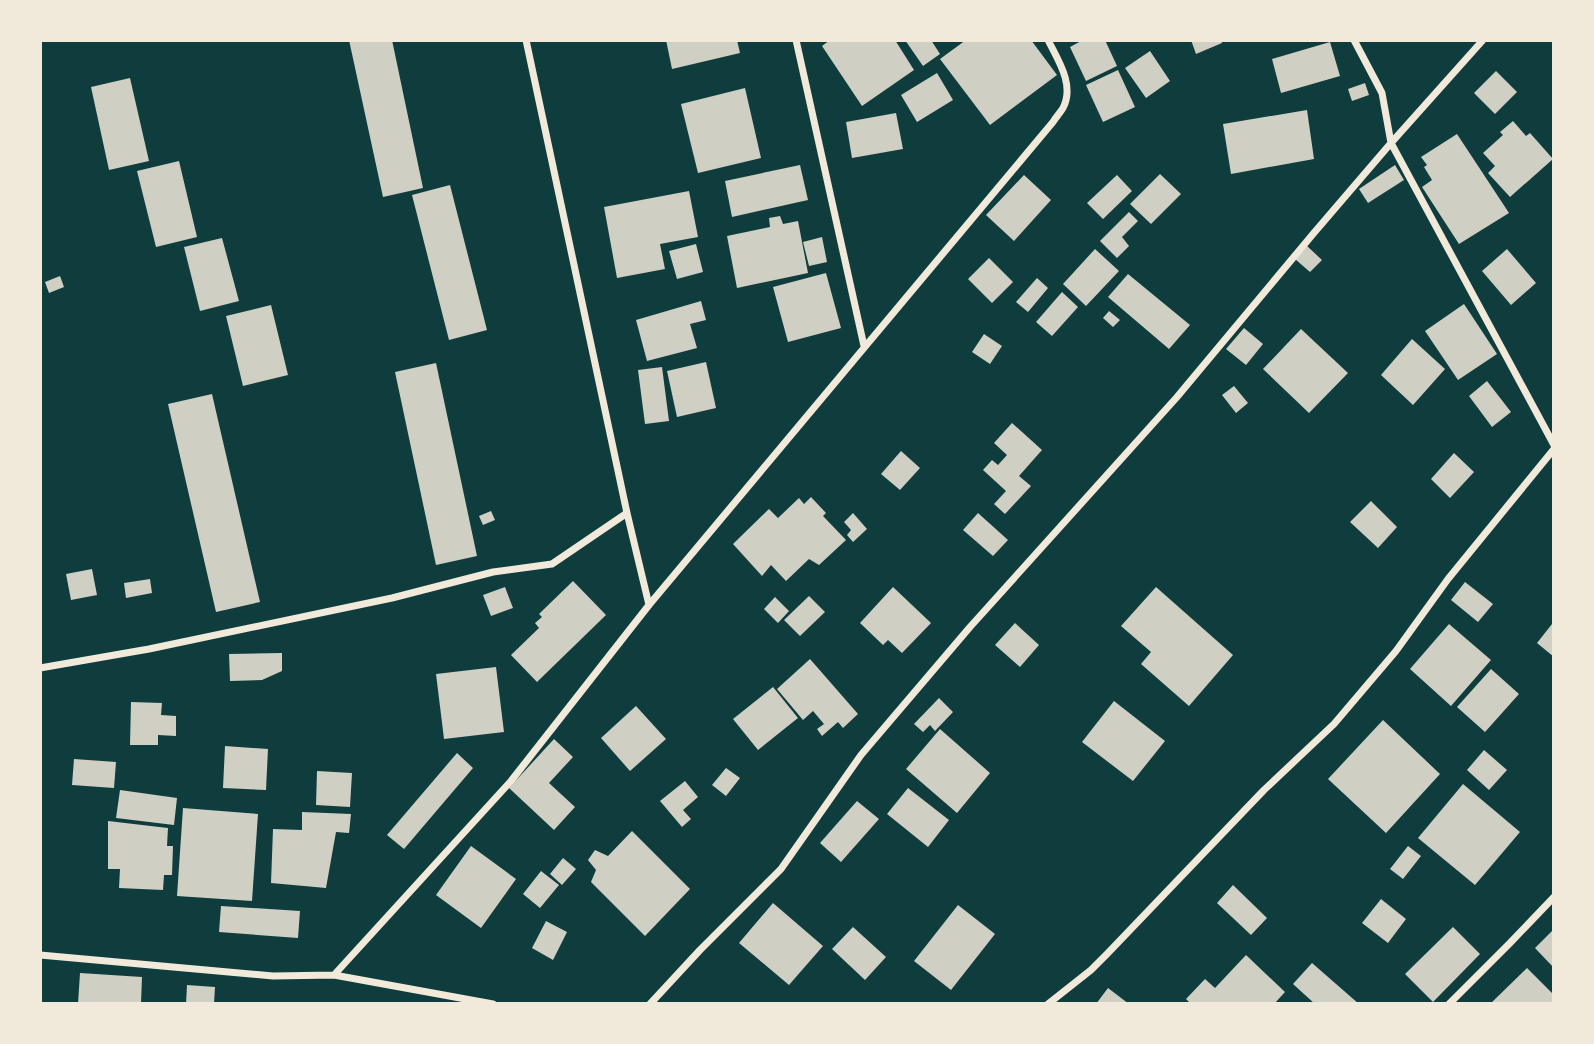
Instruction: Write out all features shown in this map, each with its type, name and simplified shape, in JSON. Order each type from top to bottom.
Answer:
[{"type":"street","points":[[526,40],[649,605]]},
{"type":"street","points":[[796,40],[864,346]]},
{"type":"street","points":[[334,975],[511,781],[649,605],[1063,108],[1066,97],[1063,71],[1048,40]]},
{"type":"street","points":[[1048,1004],[1091,970],[1264,790],[1334,723],[1396,651],[1448,579],[1554,447],[1391,143],[1382,93],[1354,40]]},
{"type":"street","points":[[650,1004],[781,869],[861,755],[970,627],[1177,397],[1391,143],[1483,40]]},
{"type":"street","points":[[40,668],[149,649],[391,598],[492,572],[552,564],[627,513]]},
{"type":"street","points":[[1449,1004],[1554,897]]},
{"type":"street","points":[[40,954],[273,976],[334,975],[493,1004]]},
{"type":"building","points":[[349,40],[392,40],[423,188],[383,197]]},
{"type":"building","points":[[666,40],[737,40],[740,53],[672,69]]},
{"type":"building","points":[[830,40],[895,40],[914,70],[862,106],[822,46]]},
{"type":"building","points":[[905,40],[931,40],[940,54],[923,66]]},
{"type":"building","points":[[966,40],[1031,40],[1057,75],[990,125],[940,59]]},
{"type":"building","points":[[1083,40],[1105,40],[1117,66],[1086,81],[1070,47]]},
{"type":"building","points":[[1191,40],[1221,40],[1222,43],[1196,54]]},
{"type":"building","points":[[1330,42],[1340,76],[1281,93],[1272,59]]},
{"type":"building","points":[[1150,51],[1170,81],[1146,98],[1125,68]]},
{"type":"building","points":[[1118,70],[1135,107],[1103,122],[1086,85]]},
{"type":"building","points":[[1496,71],[1517,92],[1495,114],[1474,93]]},
{"type":"building","points":[[937,73],[953,100],[917,122],[901,95]]},
{"type":"building","points":[[130,78],[149,161],[109,170],[91,87]]},
{"type":"building","points":[[1365,83],[1369,95],[1352,101],[1348,89]]},
{"type":"building","points":[[745,88],[761,158],[698,173],[681,104]]},
{"type":"building","points":[[1307,110],[1314,159],[1231,174],[1223,124]]},
{"type":"building","points":[[896,113],[903,149],[852,158],[846,122]]},
{"type":"building","points":[[1513,121],[1526,136],[1530,133],[1553,159],[1510,197],[1488,173],[1495,166],[1483,153],[1503,135],[1500,132]]},
{"type":"building","points":[[1457,134],[1509,213],[1459,244],[1422,187],[1432,180],[1421,157]]},
{"type":"building","points":[[179,161],[197,237],[156,247],[137,171]]},
{"type":"building","points":[[800,165],[808,200],[732,217],[725,181]]},
{"type":"building","points":[[1395,165],[1404,180],[1368,203],[1359,189]]},
{"type":"building","points":[[1160,174],[1181,194],[1151,224],[1130,204]]},
{"type":"building","points":[[1024,175],[1051,200],[1014,241],[986,215]]},
{"type":"building","points":[[1117,175],[1132,191],[1103,219],[1087,203]]},
{"type":"building","points":[[450,185],[487,330],[449,340],[412,195]]},
{"type":"building","points":[[689,191],[698,237],[660,244],[665,269],[617,278],[604,207]]},
{"type":"building","points":[[1129,212],[1138,221],[1122,237],[1129,246],[1117,258],[1100,241]]},
{"type":"building","points":[[780,216],[783,224],[798,221],[808,273],[737,288],[727,236],[770,227],[769,218]]},
{"type":"building","points":[[822,237],[827,262],[809,266],[803,242]]},
{"type":"building","points":[[222,238],[239,301],[200,311],[184,247]]},
{"type":"building","points":[[696,244],[703,272],[677,279],[669,251]]},
{"type":"building","points":[[1307,246],[1322,260],[1310,272],[1295,259]]},
{"type":"building","points":[[1095,249],[1119,271],[1086,306],[1063,284]]},
{"type":"building","points":[[1507,249],[1536,283],[1511,305],[1482,271]]},
{"type":"building","points":[[989,258],[1013,282],[992,303],[968,279]]},
{"type":"building","points":[[826,273],[841,328],[788,342],[773,287]]},
{"type":"building","points":[[1128,274],[1190,325],[1169,349],[1108,297]]},
{"type":"building","points":[[60,276],[64,287],[49,293],[45,282]]},
{"type":"building","points":[[1037,278],[1048,288],[1028,312],[1016,302]]},
{"type":"building","points":[[1062,292],[1078,307],[1052,336],[1036,322]]},
{"type":"building","points":[[701,301],[706,320],[690,324],[697,348],[647,361],[636,320]]},
{"type":"building","points":[[1464,304],[1497,354],[1458,380],[1425,331]]},
{"type":"building","points":[[271,305],[288,375],[243,386],[226,316]]},
{"type":"building","points":[[1109,311],[1120,320],[1113,327],[1103,318]]},
{"type":"building","points":[[1244,328],[1263,344],[1246,365],[1226,349]]},
{"type":"building","points":[[1301,329],[1348,373],[1309,413],[1263,369]]},
{"type":"building","points":[[984,334],[1002,346],[990,364],[972,352]]},
{"type":"building","points":[[1412,339],[1445,369],[1413,405],[1381,375]]},
{"type":"building","points":[[706,362],[716,408],[677,417],[667,371]]},
{"type":"building","points":[[436,363],[477,556],[436,565],[395,372]]},
{"type":"building","points":[[662,367],[669,421],[645,424],[638,370]]},
{"type":"building","points":[[1487,381],[1511,412],[1492,427],[1469,396]]},
{"type":"building","points":[[1234,386],[1248,403],[1236,413],[1222,395]]},
{"type":"building","points":[[212,394],[260,602],[216,612],[168,404]]},
{"type":"building","points":[[1012,423],[1042,450],[1019,476],[1031,486],[1005,514],[994,504],[1006,491],[983,470],[992,460],[998,465],[1007,455],[994,443]]},
{"type":"building","points":[[901,451],[920,468],[900,490],[881,474]]},
{"type":"building","points":[[1454,453],[1474,472],[1450,498],[1431,479]]},
{"type":"building","points":[[811,497],[826,513],[823,516],[846,540],[819,565],[809,559],[786,581],[771,565],[762,576],[733,544],[769,509],[778,518],[799,498],[804,504]]},
{"type":"building","points":[[1371,501],[1397,527],[1378,548],[1350,522]]},
{"type":"building","points":[[491,511],[495,520],[483,525],[479,516]]},
{"type":"building","points":[[853,513],[867,529],[853,542],[847,535],[851,530],[844,522]]},
{"type":"building","points":[[978,513],[1008,540],[993,556],[963,530]]},
{"type":"building","points":[[92,569],[97,595],[71,600],[66,574]]},
{"type":"building","points":[[150,579],[152,593],[126,598],[124,583]]},
{"type":"building","points":[[573,581],[606,615],[537,682],[511,655],[539,628],[535,623],[542,617],[539,614]]},
{"type":"building","points":[[1465,582],[1493,604],[1478,622],[1451,600]]},
{"type":"building","points":[[505,587],[513,608],[491,616],[483,595]]},
{"type":"building","points":[[893,587],[931,623],[902,653],[888,640],[883,645],[860,623]]},
{"type":"building","points":[[1156,587],[1233,655],[1189,706],[1141,664],[1151,652],[1121,626]]},
{"type":"building","points":[[809,596],[825,612],[800,636],[784,620]]},
{"type":"building","points":[[775,597],[789,611],[778,623],[764,609]]},
{"type":"building","points":[[1015,623],[1039,645],[1020,667],[995,645]]},
{"type":"building","points":[[1449,624],[1491,660],[1451,706],[1410,669]]},
{"type":"building","points":[[1552,624],[1554,626],[1554,657],[1537,643]]},
{"type":"building","points":[[282,653],[282,671],[262,680],[230,681],[229,654]]},
{"type":"building","points":[[810,659],[858,714],[843,728],[838,722],[822,736],[817,729],[824,724],[813,711],[803,720],[777,689]]},
{"type":"building","points":[[496,667],[504,732],[444,739],[436,674]]},
{"type":"building","points":[[1491,669],[1519,694],[1485,732],[1457,707]]},
{"type":"building","points":[[773,687],[798,718],[758,750],[733,719]]},
{"type":"building","points":[[939,698],[953,712],[935,731],[930,725],[923,732],[914,724]]},
{"type":"building","points":[[1114,701],[1165,741],[1133,781],[1082,742]]},
{"type":"building","points":[[131,702],[162,703],[161,715],[176,716],[176,736],[158,735],[158,745],[130,745]]},
{"type":"building","points":[[636,706],[666,739],[630,771],[601,738]]},
{"type":"building","points":[[1383,720],[1440,774],[1386,833],[1328,779]]},
{"type":"building","points":[[940,729],[990,773],[957,813],[906,769]]},
{"type":"building","points":[[554,739],[573,757],[549,783],[575,807],[554,830],[509,788]]},
{"type":"building","points":[[225,746],[268,749],[266,790],[223,788]]},
{"type":"building","points":[[1484,750],[1507,770],[1489,790],[1467,770]]},
{"type":"building","points":[[457,753],[473,768],[404,849],[387,835]]},
{"type":"building","points":[[74,759],[116,762],[114,788],[72,785]]},
{"type":"building","points":[[726,768],[740,778],[726,796],[712,785]]},
{"type":"building","points":[[317,771],[352,773],[350,807],[316,805]]},
{"type":"building","points":[[685,781],[698,797],[683,810],[691,819],[682,827],[660,801]]},
{"type":"building","points":[[1463,784],[1520,832],[1475,885],[1418,838]]},
{"type":"building","points":[[908,788],[949,820],[928,847],[887,814]]},
{"type":"building","points":[[120,790],[177,798],[174,825],[116,818]]},
{"type":"building","points":[[857,801],[879,819],[841,862],[820,843]]},
{"type":"building","points":[[183,808],[258,814],[252,901],[177,896]]},
{"type":"building","points":[[302,812],[351,814],[349,833],[336,832],[326,888],[271,883],[273,829],[302,830]]},
{"type":"building","points":[[108,821],[168,828],[167,846],[173,846],[172,875],[164,875],[163,890],[119,888],[120,869],[108,869]]},
{"type":"building","points":[[632,831],[690,889],[645,936],[591,882],[596,870],[588,860],[595,850],[608,856]]},
{"type":"building","points":[[471,846],[516,879],[481,928],[436,895]]},
{"type":"building","points":[[1408,846],[1421,856],[1403,879],[1390,869]]},
{"type":"building","points":[[563,858],[576,869],[562,885],[550,874]]},
{"type":"building","points":[[541,871],[559,885],[540,908],[523,894]]},
{"type":"building","points":[[1233,885],[1267,918],[1251,935],[1217,903]]},
{"type":"building","points":[[1381,899],[1406,919],[1388,943],[1362,923]]},
{"type":"building","points":[[773,903],[823,946],[789,985],[739,943]]},
{"type":"building","points":[[958,905],[995,934],[951,990],[914,961]]},
{"type":"building","points":[[221,906],[300,911],[298,938],[219,932]]},
{"type":"building","points":[[546,921],[567,932],[553,960],[532,948]]},
{"type":"building","points":[[853,927],[886,957],[865,980],[832,949]]},
{"type":"building","points":[[1453,927],[1480,954],[1433,1002],[1405,974]]},
{"type":"building","points":[[1554,929],[1554,968],[1535,948]]},
{"type":"building","points":[[1246,955],[1285,992],[1274,1004],[1191,1004],[1186,999],[1205,979],[1215,988]]},
{"type":"building","points":[[1312,963],[1359,1004],[1315,1004],[1293,984]]},
{"type":"building","points":[[1527,968],[1554,995],[1554,1004],[1490,1004]]},
{"type":"building","points":[[80,973],[142,977],[141,1004],[78,1004]]},
{"type":"building","points":[[187,985],[215,987],[214,1004],[186,1004]]},
{"type":"building","points":[[1108,988],[1129,1004],[1096,1004]]}]
